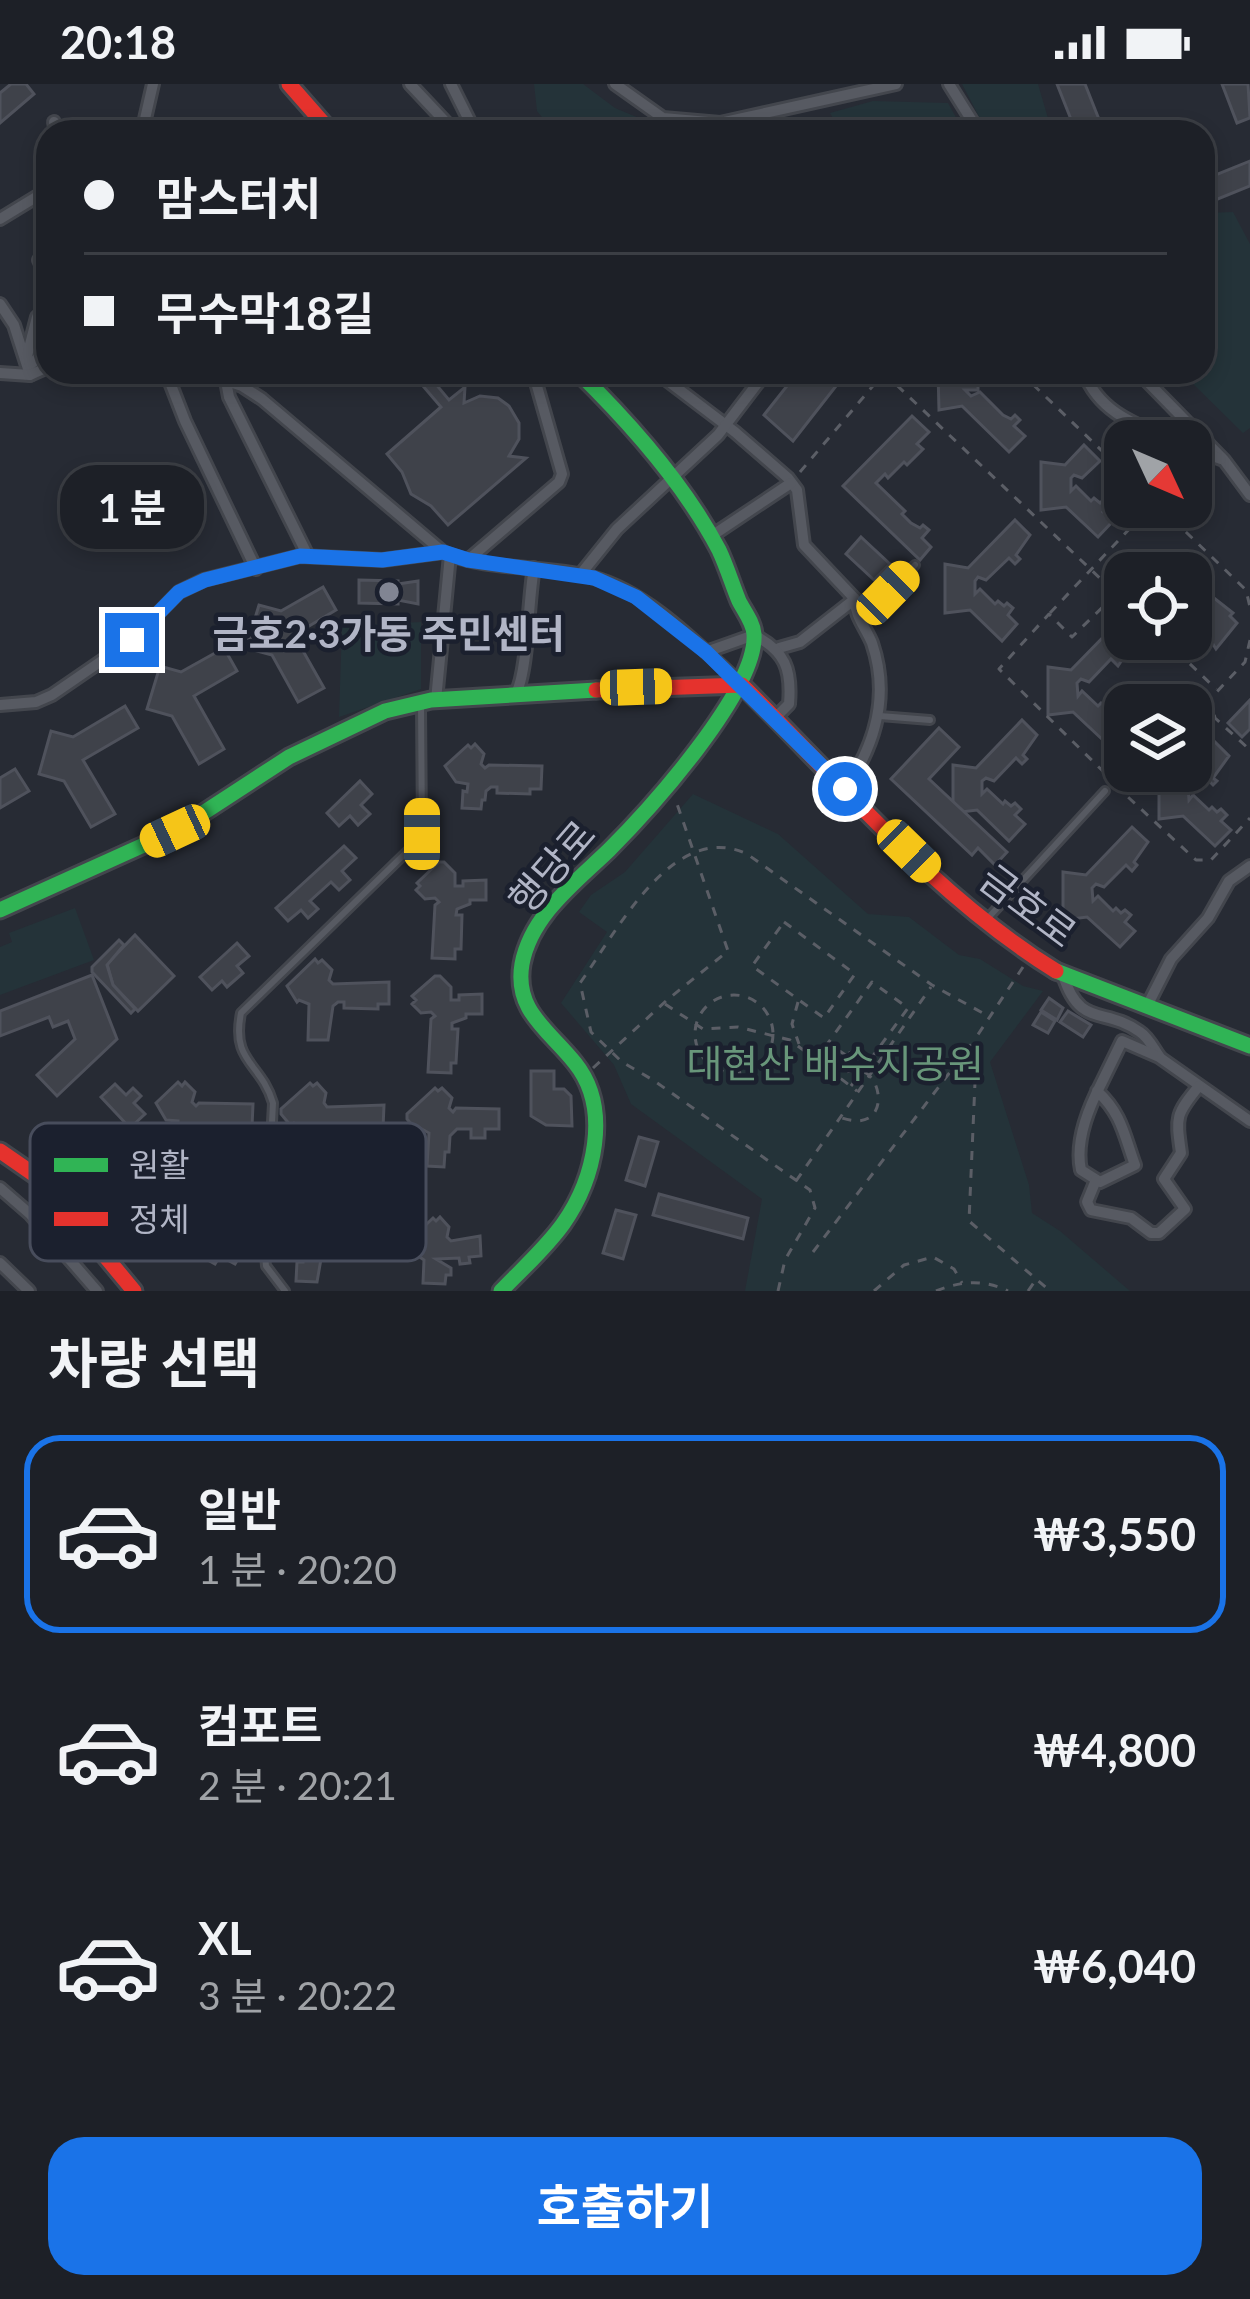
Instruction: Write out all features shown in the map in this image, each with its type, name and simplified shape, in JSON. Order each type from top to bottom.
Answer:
[{"type":"main road","points":[[289,84],[321,120]]},
{"type":"main road","points":[[0,910],[177,830],[290,757],[385,711],[428,701],[515,694],[742,685],[754,635],[710,537],[670,481],[588,384]]},
{"type":"main road","name":"금호로","points":[[742,685],[845,789],[1031,956],[1063,975],[1250,1046]]},
{"type":"main road","name":"행당로","points":[[583,1075],[531,1019],[522,993],[521,964],[534,930],[668,783],[742,685]]},
{"type":"main road","points":[[502,1291],[566,1221],[590,1168],[595,1124],[592,1088],[583,1075]]},
{"type":"main road","points":[[0,1151],[30,1172]]},
{"type":"main road","points":[[109,1261],[134,1291]]},
{"type":"street","points":[[145,120],[153,84]]},
{"type":"street","points":[[410,84],[444,120]]},
{"type":"street","points":[[451,84],[470,120]]},
{"type":"street","points":[[607,84],[663,118],[686,120]]},
{"type":"street","points":[[734,120],[896,84]]},
{"type":"street","points":[[950,84],[972,120]]},
{"type":"street","points":[[0,219],[36,196]]},
{"type":"street","points":[[0,304],[14,325],[28,367]]},
{"type":"street","points":[[28,367],[36,323]]},
{"type":"street","points":[[28,367],[36,359]]},
{"type":"street","points":[[0,373],[36,367]]},
{"type":"street","points":[[171,384],[256,569]]},
{"type":"street","points":[[227,384],[308,556]]},
{"type":"street","points":[[232,384],[262,399],[447,553],[580,575],[636,597],[742,685]]},
{"type":"street","points":[[468,560],[560,482],[562,474],[536,384]]},
{"type":"street","points":[[672,384],[726,425],[797,490],[804,545],[855,599]]},
{"type":"street","points":[[580,575],[594,553],[726,425],[757,384]]},
{"type":"street","points":[[1089,384],[1122,420]]},
{"type":"street","points":[[1150,384],[1224,460],[1250,495]]},
{"type":"street","points":[[1212,456],[1224,460]]},
{"type":"street","points":[[710,537],[791,483]]},
{"type":"street","points":[[0,705],[36,702],[52,695],[132,640],[179,592],[205,580],[308,556],[382,560],[447,553]]},
{"type":"street","points":[[428,701],[447,553]]},
{"type":"street","points":[[515,694],[524,679],[525,621],[534,568]]},
{"type":"street","points":[[845,789],[875,735],[878,716],[879,669],[853,606],[855,599]]},
{"type":"street","points":[[779,648],[800,642],[855,599]]},
{"type":"street","points":[[706,652],[754,635],[779,648],[791,677],[789,704],[775,718]]},
{"type":"street","points":[[1146,1008],[1172,958],[1208,918],[1228,881],[1250,866]]},
{"type":"street","points":[[1063,975],[1071,1000],[1086,1013],[1139,1030],[1159,1057]]},
{"type":"street","points":[[1098,1181],[1081,1170],[1079,1160],[1088,1109],[1122,1041],[1159,1057],[1250,1121]]},
{"type":"street","points":[[1097,1091],[1115,1107],[1125,1126],[1135,1165],[1098,1181],[1087,1202],[1091,1210],[1131,1218],[1151,1233],[1160,1233],[1185,1209],[1164,1179],[1181,1153],[1175,1123],[1180,1108],[1199,1086]]},
{"type":"street","points":[[0,1188],[30,1214]]},
{"type":"street","points":[[71,1261],[97,1291]]},
{"type":"street","points":[[0,1263],[29,1291]]},
{"type":"lane","points":[[861,621],[915,565]]},
{"type":"lane","points":[[271,1123],[268,1086],[242,1057],[236,1037],[241,1013],[422,834],[428,701]]},
{"type":"lane","points":[[878,716],[930,719]]},
{"type":"lane","points":[[986,920],[1104,791]]},
{"type":"lane","points":[[266,1261],[285,1291]]},
{"type":"path","points":[[791,483],[875,384]]},
{"type":"path","points":[[897,384],[1104,582]]},
{"type":"path","points":[[1032,384],[1104,453]]},
{"type":"path","points":[[1104,772],[999,669],[1130,528]]},
{"type":"path","points":[[1182,528],[1246,590],[1250,607]]},
{"type":"path","points":[[1049,614],[1072,637],[1104,606]]},
{"type":"path","points":[[1250,640],[1245,662],[1210,699],[1215,718],[1250,750]]},
{"type":"path","points":[[1186,660],[1218,691]]},
{"type":"path","points":[[583,1075],[728,951],[668,783]]},
{"type":"path","points":[[1124,792],[1196,860],[1211,860],[1250,818]]},
{"type":"path","points":[[778,1291],[785,1260],[815,1208],[810,1190],[612,1053],[591,1032],[580,983],[669,864],[694,851],[728,845],[747,854],[932,985],[990,1017]]},
{"type":"path","points":[[784,922],[855,974],[824,1018],[799,1000],[752,966],[784,922]]},
{"type":"path","points":[[813,1252],[977,1036],[1031,956]]},
{"type":"path","points":[[799,1000],[794,1032],[806,1052],[826,1061],[849,1054],[828,1042],[872,982],[908,1008],[851,1087]]},
{"type":"path","points":[[796,1180],[932,985]]},
{"type":"path","points":[[739,995],[763,1007],[773,1036],[768,1053],[758,1064],[729,1072],[703,1058],[696,1025],[711,1002],[739,995]]},
{"type":"path","points":[[663,1004],[703,1029],[738,1027],[790,1040],[858,1092]]},
{"type":"path","points":[[977,1036],[969,1221],[1050,1291]]},
{"type":"path","points":[[833,1083],[848,1072],[862,1072],[880,1094],[875,1111],[860,1120],[841,1117]]},
{"type":"path","points":[[874,1291],[904,1265],[933,1257],[954,1268],[962,1283]]},
{"type":"path","points":[[1028,1291],[1036,1279]]},
{"type":"path","points":[[936,1291],[983,1282],[1008,1291]]},
{"type":"green space","points":[[534,84],[583,84],[615,108],[644,120],[544,120],[537,111]]},
{"type":"green space","points":[[962,84],[1038,84],[1048,120],[981,120]]},
{"type":"green space","points":[[873,101],[948,103],[957,120],[834,120],[830,113]]},
{"type":"green space","points":[[1233,212],[1250,244],[1250,428],[1243,433],[1193,384],[1215,384],[1215,213]]},
{"type":"green space","points":[[421,622],[421,689],[339,717],[342,626]]},
{"type":"green space","name":"대현산 배수지공원","points":[[693,794],[778,834],[868,914],[909,917],[959,955],[980,959],[1023,986],[1043,991],[990,1062],[1029,1185],[1032,1213],[1130,1291],[745,1291],[762,1199],[631,1104],[614,1065],[561,1003],[607,932],[579,912],[591,895],[625,872]]},
{"type":"green space","points":[[75,908],[94,960],[0,995],[0,947],[12,942],[9,933]]},
{"type":"building","points":[[11,84],[26,84],[34,94],[0,123],[0,93]]},
{"type":"building","points":[[1057,84],[1085,84],[1099,120],[1071,120]]},
{"type":"building","points":[[1222,84],[1248,84],[1250,118],[1237,123]]},
{"type":"building","points":[[1250,161],[1250,186],[1215,200],[1215,175]]},
{"type":"building","points":[[421,384],[436,384],[449,400],[465,387],[464,403],[480,396],[498,398],[519,423],[519,439],[509,456],[526,458],[448,525],[431,506],[411,494],[402,472],[387,454],[441,407]]},
{"type":"building","points":[[789,384],[838,384],[793,441],[764,415]]},
{"type":"building","points":[[938,384],[978,384],[978,390],[965,390],[971,396],[980,392],[1011,419],[1015,415],[1020,420],[1014,426],[1025,436],[1009,452],[962,406],[939,410]]},
{"type":"building","points":[[912,416],[929,432],[917,444],[923,449],[876,483],[911,523],[929,530],[922,538],[931,547],[920,560],[843,486]]},
{"type":"building","points":[[1084,445],[1100,461],[1082,478],[1071,478],[1071,491],[1076,486],[1091,501],[1104,501],[1106,528],[1098,537],[1066,507],[1041,510],[1041,462],[1065,465]]},
{"type":"building","points":[[1015,520],[1030,535],[1016,555],[1020,559],[1015,564],[1009,558],[986,580],[978,577],[975,581],[975,594],[980,589],[995,604],[1013,608],[1008,615],[1017,624],[1002,641],[970,610],[945,613],[945,564],[968,568]]},
{"type":"building","points":[[861,537],[890,564],[874,580],[846,554]]},
{"type":"building","name":"금호2·3가동 주민센터","points":[[359,580],[418,581],[418,604],[398,600],[398,604],[359,603]]},
{"type":"building","points":[[323,587],[336,610],[294,635],[324,688],[298,702],[272,655],[246,648],[259,605],[281,611]]},
{"type":"building","points":[[1212,596],[1233,613],[1230,616],[1237,623],[1216,649]]},
{"type":"building","points":[[1104,636],[1104,660],[1110,660],[1089,682],[1081,679],[1077,683],[1078,696],[1082,691],[1098,706],[1104,706],[1104,741],[1073,712],[1048,715],[1048,667],[1071,670]]},
{"type":"building","points":[[224,648],[237,671],[194,696],[224,749],[199,764],[172,716],[147,709],[160,666],[181,672]]},
{"type":"building","points":[[1250,700],[1250,729],[1242,737],[1228,723]]},
{"type":"building","points":[[125,706],[138,728],[83,760],[115,814],[91,827],[64,781],[39,774],[51,731],[73,737]]},
{"type":"building","points":[[1022,720],[1037,735],[1023,755],[1027,759],[1022,764],[1016,758],[994,781],[982,781],[982,794],[987,789],[1003,804],[1015,803],[1021,809],[1015,815],[1025,824],[1009,841],[977,810],[953,813],[953,765],[976,768]]},
{"type":"building","points":[[939,728],[959,747],[929,779],[1007,852],[995,865],[978,848],[972,855],[891,779]]},
{"type":"building","points":[[1212,743],[1229,756],[1213,785],[1212,784]]},
{"type":"building","points":[[475,744],[484,754],[481,764],[485,768],[542,766],[541,789],[530,789],[530,794],[497,793],[497,787],[491,787],[481,809],[462,808],[468,784],[456,782],[445,766]]},
{"type":"building","points":[[15,769],[29,791],[0,808],[0,778]]},
{"type":"building","points":[[360,781],[372,794],[361,805],[370,814],[358,825],[350,816],[339,826],[327,813]]},
{"type":"building","points":[[1159,792],[1188,792],[1189,800],[1193,795],[1209,810],[1221,809],[1227,815],[1221,821],[1231,830],[1215,846],[1183,816],[1159,819]]},
{"type":"building","points":[[1132,827],[1148,842],[1134,862],[1137,865],[1132,871],[1126,865],[1104,887],[1096,884],[1092,888],[1093,901],[1098,896],[1113,911],[1131,915],[1125,922],[1135,931],[1120,947],[1087,917],[1063,920],[1063,872],[1086,875]]},
{"type":"building","points":[[344,846],[356,858],[342,871],[350,880],[339,890],[331,882],[310,901],[318,909],[308,918],[301,910],[288,921],[276,908]]},
{"type":"building","points":[[439,862],[455,873],[455,886],[486,880],[486,900],[470,900],[457,909],[456,915],[462,915],[461,949],[455,949],[455,959],[432,958],[439,902],[425,899],[416,890],[417,883]]},
{"type":"building","points":[[135,935],[174,976],[138,1011],[113,985],[107,964]]},
{"type":"building","points":[[119,940],[124,945],[107,965],[113,985],[135,1009],[131,1013],[92,972]]},
{"type":"building","points":[[237,943],[249,956],[237,966],[243,973],[227,987],[222,981],[212,990],[200,977]]},
{"type":"building","points":[[315,959],[332,970],[329,980],[333,984],[389,982],[389,1004],[378,1004],[378,1009],[344,1008],[344,1002],[338,1002],[333,1006],[328,1040],[308,1040],[309,1004],[297,1002],[287,986]]},
{"type":"building","points":[[92,975],[117,1039],[57,1096],[37,1075],[75,1039],[68,1021],[53,1027],[49,1017],[0,1036],[0,1011]]},
{"type":"building","points":[[435,976],[451,987],[451,1000],[482,994],[482,1014],[466,1014],[452,1023],[452,1029],[458,1029],[451,1073],[428,1072],[435,1016],[421,1013],[412,1004],[416,1000],[412,996]]},
{"type":"building","points":[[1049,998],[1063,1008],[1057,1020],[1041,1010]]},
{"type":"building","points":[[1068,1011],[1091,1025],[1083,1037],[1060,1022]]},
{"type":"building","points":[[1041,1012],[1055,1021],[1048,1033],[1033,1025]]},
{"type":"building","points":[[531,1071],[554,1071],[554,1089],[564,1089],[571,1096],[572,1126],[546,1125],[531,1116]]},
{"type":"building","points":[[178,1082],[182,1086],[185,1082],[195,1092],[192,1102],[196,1106],[253,1104],[252,1123],[178,1123],[166,1120],[156,1103]]},
{"type":"building","points":[[310,1083],[317,1083],[326,1093],[327,1107],[384,1105],[383,1123],[288,1123],[281,1109]]},
{"type":"building","points":[[115,1084],[126,1095],[133,1088],[141,1096],[134,1103],[145,1114],[135,1123],[125,1123],[101,1097]]},
{"type":"building","points":[[435,1088],[442,1088],[452,1098],[449,1108],[453,1112],[456,1108],[499,1109],[499,1129],[485,1129],[485,1138],[471,1138],[471,1129],[457,1129],[450,1136],[444,1167],[427,1166],[426,1123],[410,1123],[407,1114]]},
{"type":"building","points":[[639,1137],[658,1142],[645,1186],[626,1180]]},
{"type":"building","points":[[659,1194],[748,1218],[743,1239],[653,1215]]},
{"type":"building","points":[[616,1210],[636,1215],[623,1259],[603,1253]]},
{"type":"building","points":[[440,1217],[449,1227],[451,1241],[480,1236],[481,1256],[469,1257],[470,1263],[460,1264],[459,1258],[436,1259],[451,1268],[445,1284],[423,1283],[426,1225],[433,1218]]},
{"type":"building","points":[[321,1261],[317,1282],[296,1281],[297,1262]]},
{"type":"traffic: fast","points":[[501,1291],[541,1250],[574,1206],[590,1166],[596,1123],[586,1081],[536,1019],[523,995],[527,946],[556,901],[627,832],[698,748],[739,686],[751,658],[754,634],[719,550],[690,502],[589,384]]},
{"type":"traffic: fast","points":[[0,910],[177,830],[289,757],[385,711],[431,700],[596,690]]},
{"type":"traffic: fast","points":[[1056,971],[1250,1046]]},
{"type":"traffic: jam","points":[[289,84],[320,120]]},
{"type":"traffic: jam","points":[[596,690],[742,685],[930,874],[1056,971]]},
{"type":"traffic: jam","points":[[0,1151],[30,1172]]},
{"type":"traffic: jam","points":[[109,1261],[134,1291]]},
{"type":"place","name":"금호2·3가동 주민센터","points":[[389,592]]},
{"type":"route","points":[[132,640],[179,592],[242,568],[256,569],[300,556],[382,560],[443,552],[468,560],[594,578],[636,597],[706,652],[845,789]]}]
